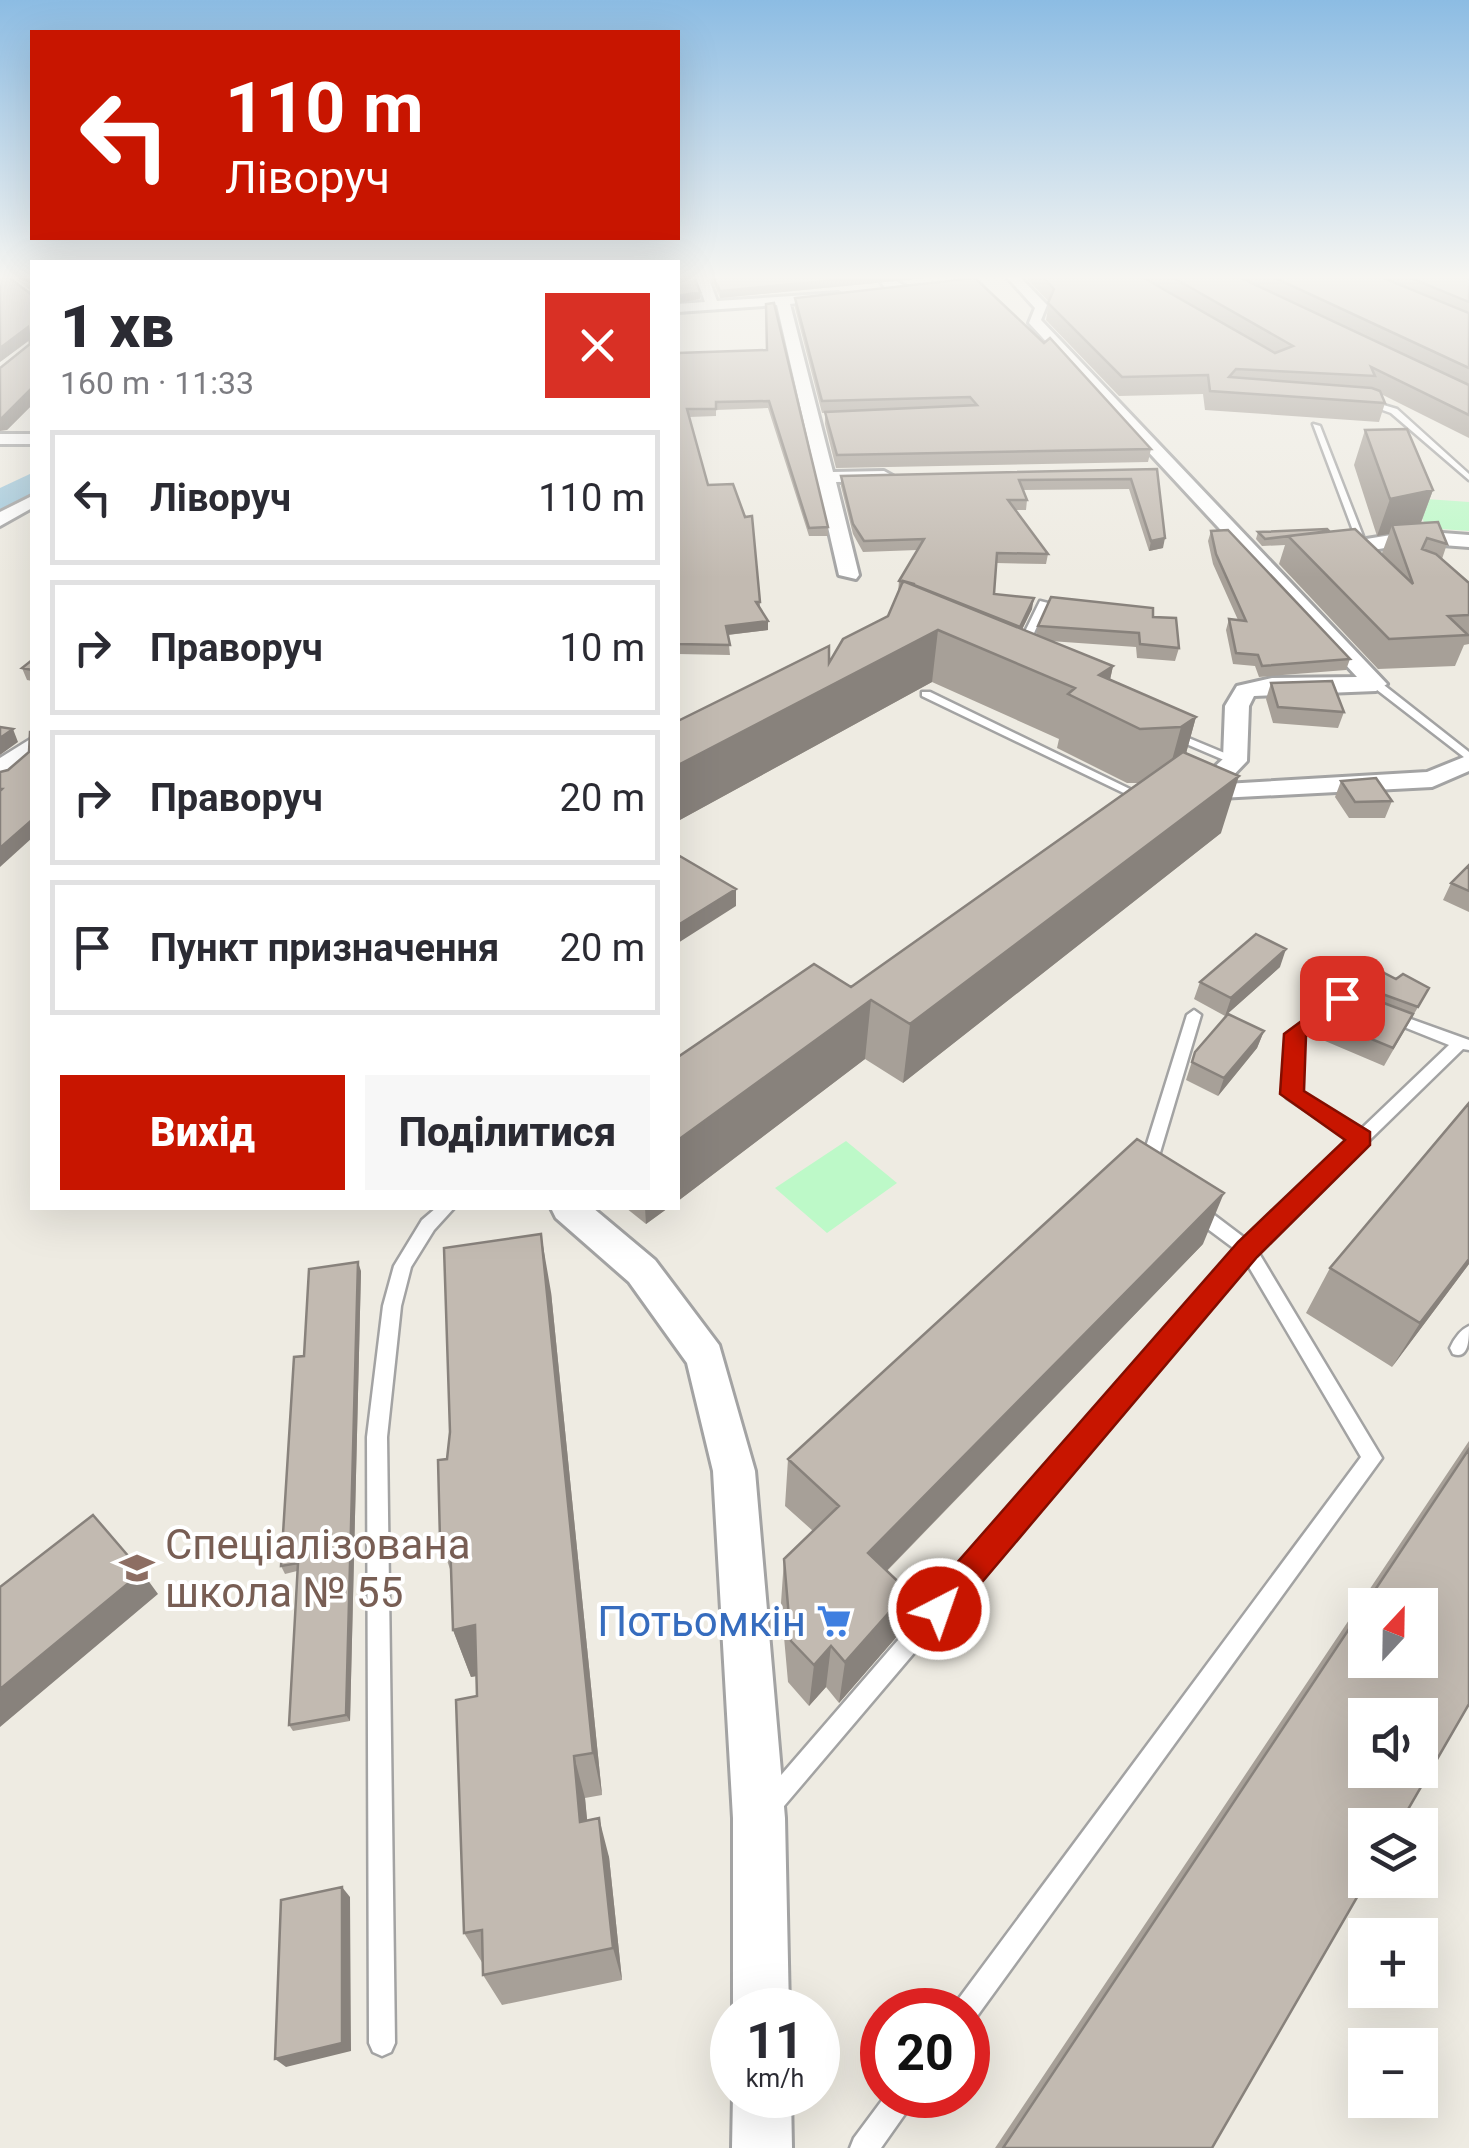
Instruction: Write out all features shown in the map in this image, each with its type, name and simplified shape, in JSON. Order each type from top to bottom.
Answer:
[{"type":"street","points":[[804,377],[849,574]]},
{"type":"street","points":[[1083,377],[1164,471],[1254,556],[1376,684]]},
{"type":"street","points":[[0,439],[30,439]]},
{"type":"street","points":[[828,477],[905,475]]},
{"type":"street","points":[[0,520],[30,503]]},
{"type":"street","points":[[1254,556],[1364,549],[1416,537],[1469,541]]},
{"type":"street","points":[[1201,792],[1234,762],[1236,706],[1245,692],[1272,685],[1376,684]]},
{"type":"street","points":[[0,773],[30,750]]},
{"type":"street","points":[[1100,816],[1151,796],[1432,779],[1469,760]]},
{"type":"street","points":[[571,1210],[642,1271],[705,1357],[734,1470],[759,1818],[761,1988]]},
{"type":"street","points":[[762,2118],[762,2148]]},
{"type":"lane","points":[[1352,400],[1394,410],[1469,478]]},
{"type":"lane","points":[[1316,426],[1364,549]]},
{"type":"lane","points":[[1014,665],[1043,603]]},
{"type":"lane","points":[[1376,684],[1469,760]]},
{"type":"lane","points":[[926,694],[1151,796]]},
{"type":"lane","points":[[1167,732],[1234,762]]},
{"type":"lane","points":[[759,1818],[1248,1250],[1464,1044],[1342,998],[1295,1034],[1292,1094],[1362,1139]]},
{"type":"lane","points":[[1160,1183],[1146,1172],[1194,1015]]},
{"type":"lane","points":[[982,1988],[1372,1458],[1248,1250],[1189,1205]]},
{"type":"lane","points":[[382,2043],[377,1437],[392,1306],[403,1266],[428,1225],[444,1210]]},
{"type":"lane","points":[[864,2148],[887,2118]]},
{"type":"green space","points":[[1412,498],[1469,502],[1469,531],[1427,528]]},
{"type":"green space","points":[[846,1141],[897,1183],[827,1233],[775,1188]]},
{"type":"building","points":[[0,377],[30,377],[30,390],[0,418]]},
{"type":"building","points":[[680,377],[792,377],[828,527],[809,528],[769,401],[716,402],[716,409],[687,409],[708,485],[733,484],[745,517],[752,516],[760,602],[756,602],[768,621],[726,626],[730,645],[680,644]]},
{"type":"building","points":[[816,377],[1086,377],[1151,449],[837,455],[825,412],[977,405],[970,397],[822,401]]},
{"type":"building","points":[[1208,377],[1232,377],[1372,388],[1380,391],[1385,403],[1210,391]]},
{"type":"building","points":[[1392,377],[1452,377],[1469,385],[1469,415]]},
{"type":"building","points":[[1407,429],[1433,490],[1390,499],[1365,430]]},
{"type":"building","points":[[1157,469],[1165,538],[1151,541],[1131,479],[1019,480],[1027,500],[1008,500],[1048,554],[997,553],[994,594],[1034,598],[1020,627],[899,581],[924,539],[864,541],[853,524],[841,476]]},
{"type":"building","points":[[1438,522],[1447,544],[1427,538],[1422,549],[1436,554],[1469,583],[1469,615],[1448,616],[1468,635],[1389,639],[1288,536],[1355,529],[1413,584],[1392,525]]},
{"type":"building","points":[[1327,529],[1265,539],[1258,532]]},
{"type":"building","points":[[1228,530],[1350,659],[1262,666],[1258,655],[1236,653],[1229,619],[1246,621],[1216,554],[1211,531]]},
{"type":"building","points":[[903,581],[1113,666],[1099,675],[1196,717],[1181,727],[1140,729],[1068,694],[1075,688],[938,630],[680,764],[680,720],[829,646],[829,663],[843,639],[888,616]]},
{"type":"building","points":[[1051,597],[1153,608],[1153,617],[1176,618],[1179,648],[1140,644],[1139,633],[1038,626]]},
{"type":"building","points":[[1332,681],[1344,712],[1278,707],[1271,683]]},
{"type":"building","points":[[0,727],[13,729],[0,738]]},
{"type":"building","points":[[30,732],[30,822],[0,848],[0,772],[29,752]]},
{"type":"building","points":[[1183,752],[1239,776],[910,1024],[871,1000],[680,1139],[680,1056],[814,964],[851,987]]},
{"type":"building","points":[[1376,778],[1392,801],[1355,802],[1341,781]]},
{"type":"building","points":[[680,856],[736,889],[680,924]]},
{"type":"building","points":[[1469,865],[1469,891],[1451,883]]},
{"type":"building","points":[[1256,934],[1286,949],[1231,998],[1200,982]]},
{"type":"building","points":[[1365,963],[1396,979],[1403,974],[1429,988],[1418,1007],[1352,983]]},
{"type":"building","points":[[1352,991],[1413,1014],[1393,1048],[1325,1020]]},
{"type":"building","points":[[1228,1014],[1264,1031],[1224,1078],[1192,1062],[1195,1052]]},
{"type":"building","points":[[1469,1103],[1469,1259],[1420,1323],[1330,1268]]},
{"type":"building","points":[[1137,1139],[1224,1193],[868,1553],[908,1591],[845,1662],[831,1646],[814,1665],[791,1641],[784,1559],[839,1506],[788,1459]]},
{"type":"building","points":[[541,1234],[593,1753],[574,1756],[580,1822],[599,1818],[613,1948],[483,1975],[482,1930],[464,1933],[456,1700],[477,1696],[475,1625],[453,1630],[450,1538],[440,1540],[438,1460],[447,1459],[450,1432],[444,1248]]},
{"type":"building","points":[[358,1262],[346,1715],[289,1725],[298,1563],[281,1566],[294,1357],[304,1356],[309,1269]]},
{"type":"building","points":[[1469,1449],[1469,1704],[1438,1758],[1438,1698],[1348,1698],[1348,1788],[1420,1788],[1409,1808],[1348,1808],[1348,1898],[1357,1898],[1212,2148],[1003,2148],[1348,1630],[1348,1678],[1438,1678],[1438,1588],[1376,1588]]},
{"type":"building","points":[[93,1515],[142,1572],[0,1689],[0,1587]]},
{"type":"building","points":[[342,1887],[342,2043],[275,2059],[281,1900]]},
{"type":"waterway","points":[[0,505],[30,485]]},
{"type":"place","name":"Спеціалізована школа № 55","points":[[137,1568]]},
{"type":"place","name":"Потьомкін","points":[[834,1621]]},
{"type":"route","points":[[939,1609],[1248,1250],[1362,1139],[1292,1094],[1295,1034],[1342,998]]}]
